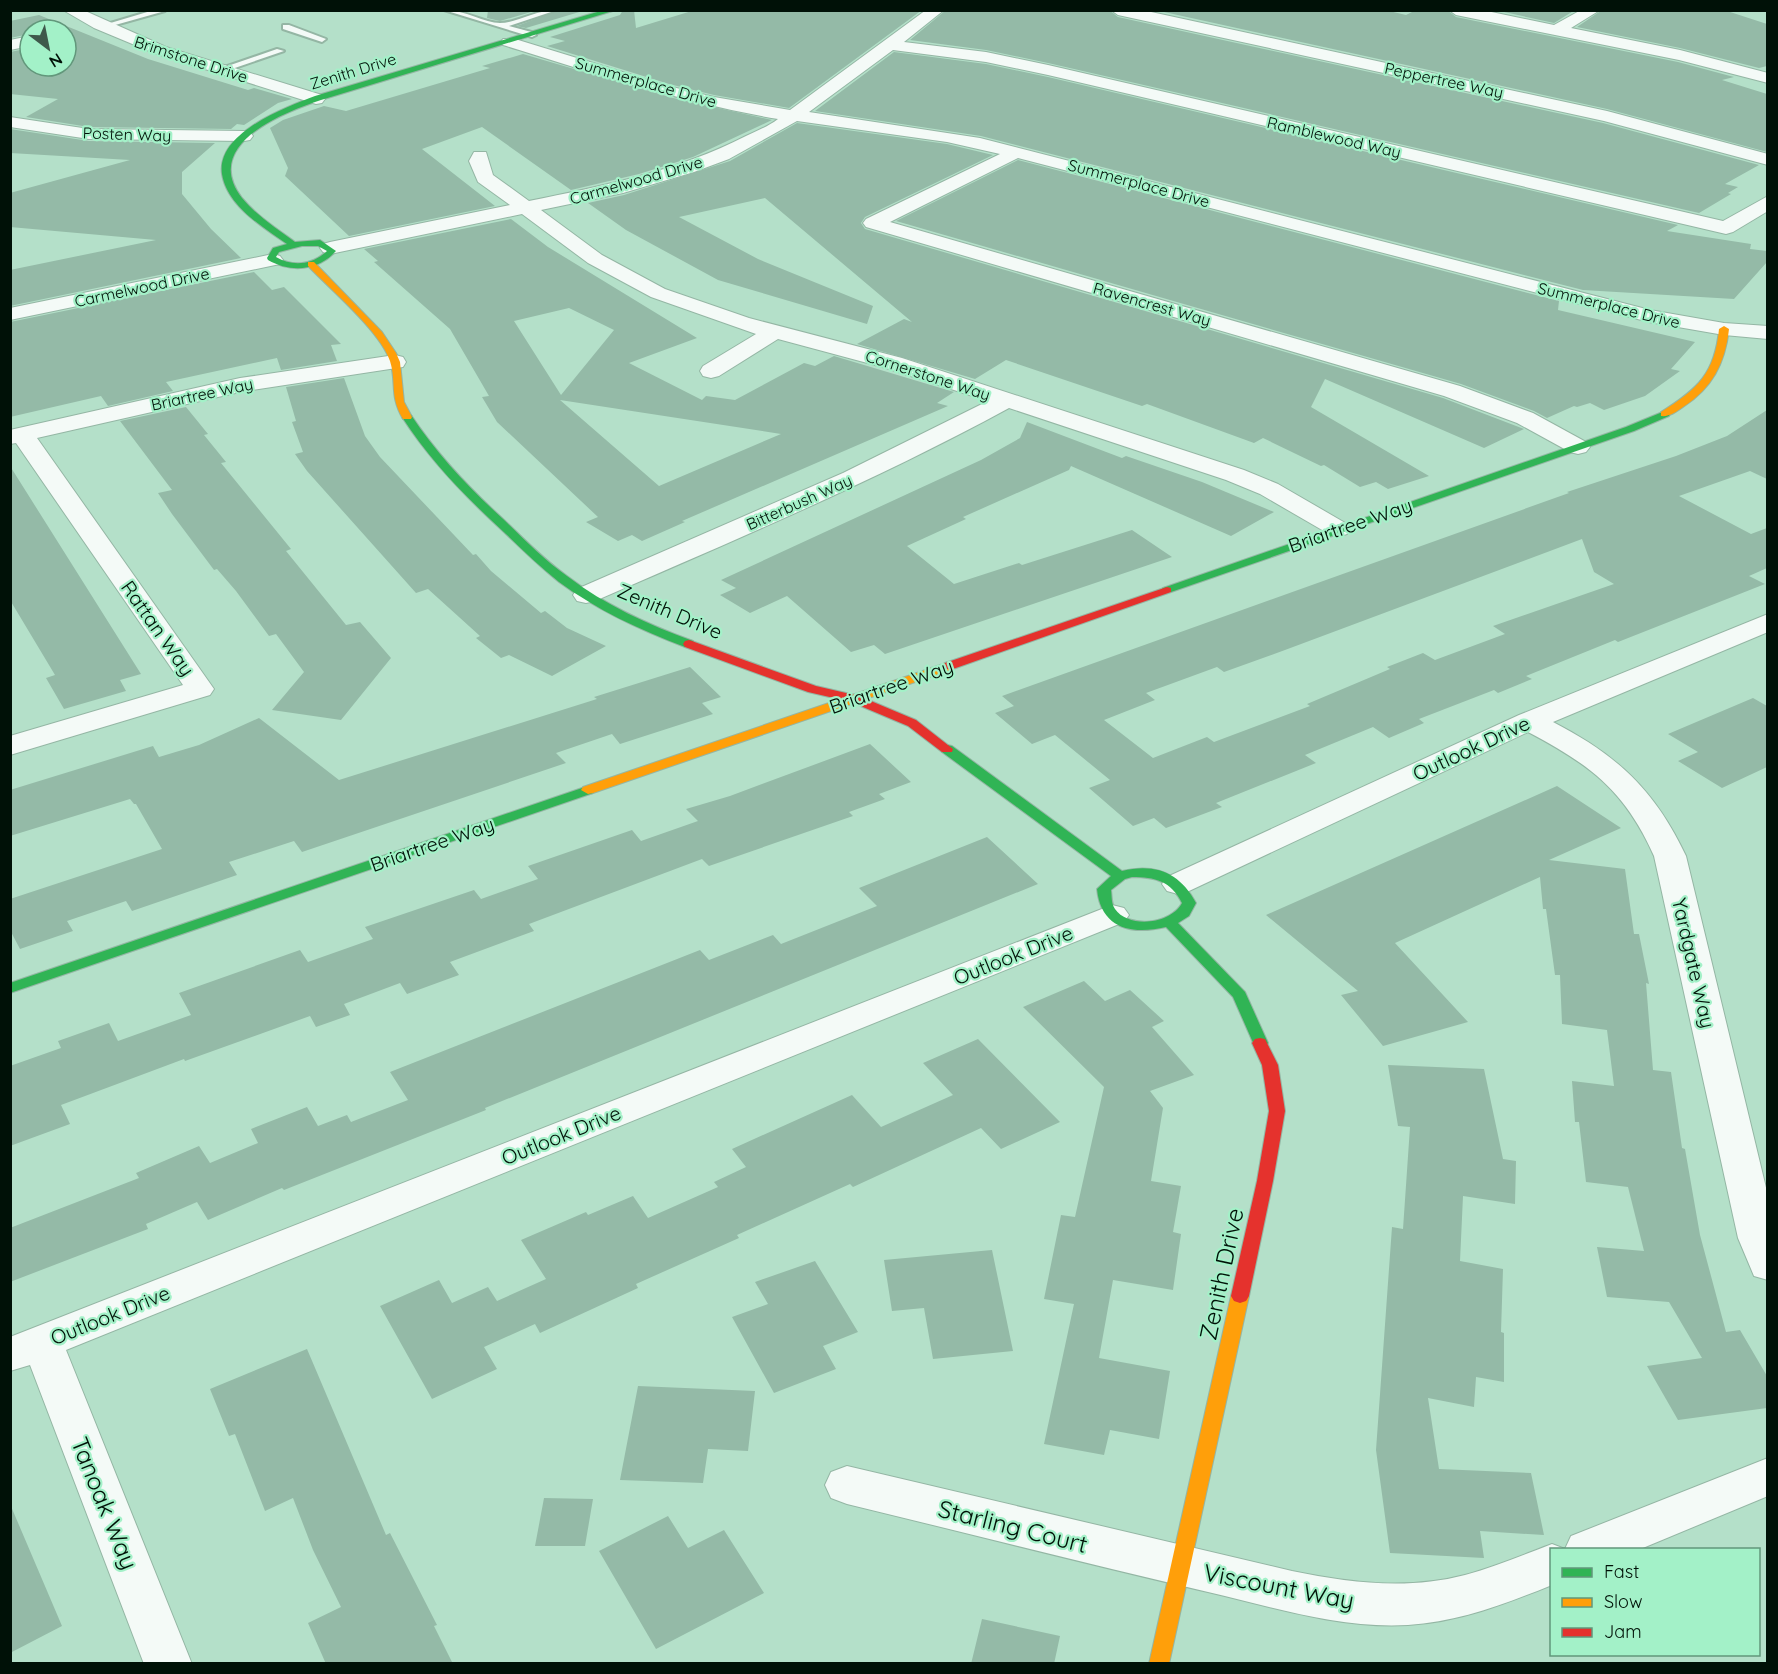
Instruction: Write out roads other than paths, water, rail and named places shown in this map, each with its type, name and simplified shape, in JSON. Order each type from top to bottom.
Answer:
[{"type":"street","name":"Brimstone Drive","points":[[70,10],[101,27],[148,46],[316,99]]},
{"type":"street","name":"Zenith Drive","points":[[292,244],[251,212],[229,183],[226,173],[230,156],[244,136],[258,124],[316,99],[505,34],[532,35],[613,10]]},
{"type":"street","name":"Carmelwood Drive","points":[[330,248],[616,189],[687,168],[755,140],[797,114],[937,10]]},
{"type":"street","name":"Peppertree Way","points":[[1118,10],[1607,116],[1767,160]]},
{"type":"street","points":[[1456,10],[1680,55],[1764,75]]},
{"type":"street","points":[[1556,30],[1593,10]]},
{"type":"street","points":[[78,32],[101,27]]},
{"type":"street","name":"Summerplace Drive","points":[[505,34],[686,96],[925,132],[1017,152],[1649,316],[1724,329],[1767,333]]},
{"type":"street","name":"Ramblewood Way","points":[[891,45],[1027,66],[1726,228],[1767,202]]},
{"type":"street","name":"Posten Way","points":[[10,122],[89,134],[244,136]]},
{"type":"street","name":"Ravencrest Way","points":[[1017,152],[873,223],[1452,391],[1525,418],[1578,447]]},
{"type":"street","name":"Cornerstone Way","points":[[480,156],[478,161],[485,177],[595,259],[631,279],[706,312],[774,332],[865,354],[1235,475],[1269,489],[1338,529]]},
{"type":"street","points":[[320,243],[330,248],[332,251],[326,258],[311,264],[290,265],[273,260],[272,254],[292,244],[320,243]]},
{"type":"street","name":"Carmelwood Drive","points":[[10,314],[273,260]]},
{"type":"street","name":"Zenith Drive","points":[[311,264],[379,334],[395,362],[399,402],[423,444],[448,473],[543,563],[586,595],[633,621],[680,641],[766,670],[812,689],[855,699],[912,723],[1120,876]]},
{"type":"street","name":"Briartree Way","points":[[10,988],[855,699],[1656,418],[1696,394],[1715,374],[1725,345],[1724,329]]},
{"type":"street","points":[[711,371],[774,332]]},
{"type":"street","name":"Briartree Way","points":[[17,436],[240,386],[395,362]]},
{"type":"street","name":"Bitterbush Way","points":[[586,595],[884,464],[950,432],[1008,400]]},
{"type":"street","name":"Rattan Way","points":[[10,746],[200,689],[17,436]]},
{"type":"street","name":"Outlook Drive","points":[[1178,884],[1529,721],[1767,622]]},
{"type":"street","name":"Yardgate Way","points":[[1529,721],[1585,751],[1615,774],[1641,800],[1659,828],[1670,856],[1758,1238],[1767,1265]]},
{"type":"street","points":[[1147,873],[1161,875],[1178,884],[1188,896],[1185,913],[1170,922],[1152,926],[1137,926],[1112,915],[1105,907],[1102,898],[1104,889],[1120,876],[1147,873]]},
{"type":"street","name":"Outlook Drive","points":[[26,1349],[1112,915]]},
{"type":"street","name":"Zenith Drive","points":[[1159,1664],[1265,1181],[1277,1111],[1270,1065],[1240,995],[1170,922]]},
{"type":"street","name":"Tanoak Way","points":[[26,1349],[168,1664]]},
{"type":"street","points":[[1592,1548],[1767,1476]]},
{"type":"street","name":"Starling Court","points":[[847,1485],[1179,1566]]},
{"type":"street","name":"Viscount Way","points":[[1179,1566],[1325,1599],[1362,1604],[1436,1602],[1501,1584],[1550,1564]]},
{"type":"lane","points":[[101,27],[161,11],[159,10]]},
{"type":"lane","points":[[448,10],[505,34],[553,10]]},
{"type":"lane","points":[[286,27],[322,39]]},
{"type":"lane","points":[[220,70],[280,51]]}]
